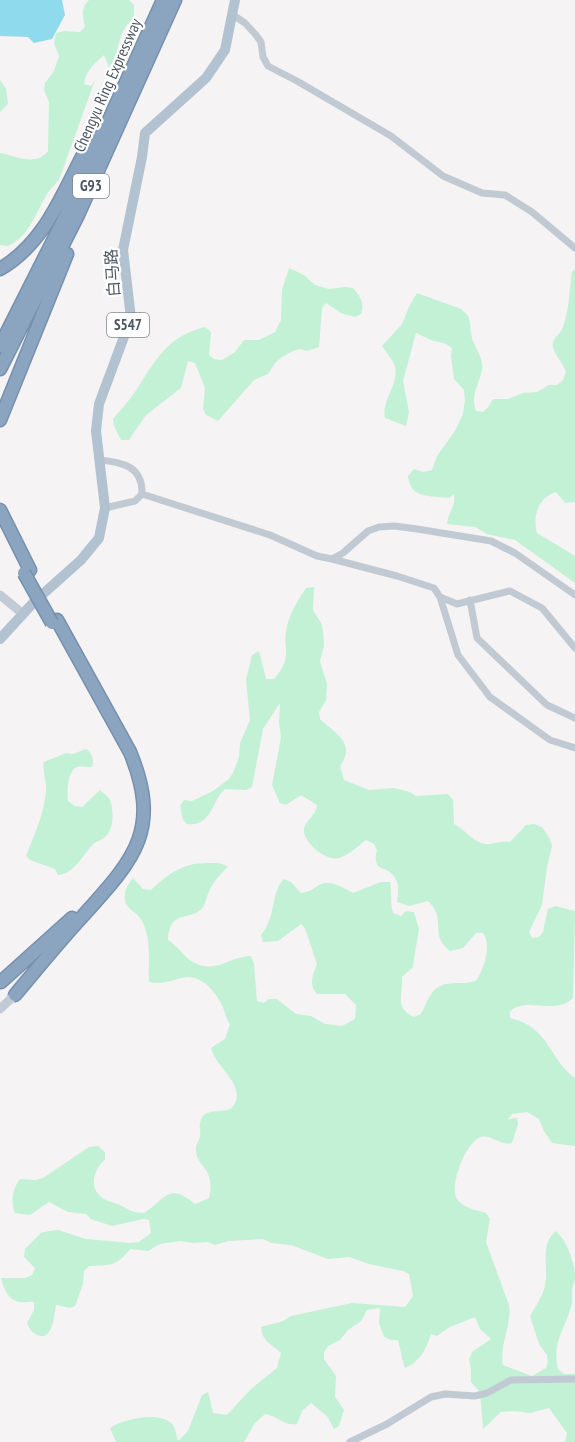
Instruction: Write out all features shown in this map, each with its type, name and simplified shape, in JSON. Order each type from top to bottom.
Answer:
[{"type":"highway","name":"Chengyu Ring Expressway","points":[[0,346],[68,211],[163,0]]},
{"type":"highway","name":"Chengyu Ring Expressway","points":[[0,369],[73,226],[175,0]]},
{"type":"highway","points":[[0,269],[12,262],[41,233],[82,155],[122,91]]},
{"type":"highway","points":[[0,420],[116,131]]},
{"type":"highway","points":[[0,510],[27,572]]},
{"type":"highway","points":[[0,530],[27,572],[124,754],[133,776],[137,802],[137,819],[132,841],[119,864],[69,920],[1,983]]},
{"type":"highway","points":[[15,995],[124,869],[139,842],[144,820],[144,798],[139,775],[130,752],[54,622]]},
{"type":"main road","name":"白马路","points":[[0,639],[23,614],[81,560],[99,538],[105,508],[96,431],[99,404],[131,318],[123,250],[145,133],[206,78],[225,50],[235,0]]},
{"type":"street","points":[[233,15],[256,34],[261,42],[262,57],[268,66],[384,132],[424,159],[443,176],[482,193],[505,195],[532,212],[575,248]]},
{"type":"street","points":[[99,460],[116,461],[129,465],[142,484],[142,494],[135,501],[105,508]]},
{"type":"street","points":[[142,494],[270,535],[317,556],[434,588],[440,597],[458,655],[490,697],[550,740],[575,748]]},
{"type":"street","points":[[332,559],[343,554],[368,531],[379,527],[417,529],[491,542],[515,553],[575,596]]},
{"type":"street","points":[[440,597],[457,604],[510,591],[542,608],[575,648]]},
{"type":"street","points":[[0,595],[23,614]]},
{"type":"street","points":[[470,600],[477,638],[547,705],[575,718]]},
{"type":"street","points":[[0,1009],[15,995]]},
{"type":"street","points":[[350,1442],[438,1395],[475,1396],[487,1393],[511,1380],[575,1379]]},
{"type":"green space","points":[[89,0],[129,0],[134,5],[134,18],[124,30],[116,55],[109,67],[104,55],[86,76],[84,84],[91,86],[95,80],[59,180],[44,198],[22,236],[8,246],[0,245],[0,153],[32,159],[43,156],[48,151],[49,102],[44,90],[45,83],[54,71],[59,56],[54,43],[56,33],[80,32],[85,27],[83,10]]},
{"type":"green space","points":[[0,80],[6,89],[8,104],[0,112]]},
{"type":"green space","points":[[289,268],[304,275],[315,285],[329,289],[353,288],[361,300],[361,314],[355,317],[341,313],[326,303],[322,308],[319,347],[307,351],[300,349],[282,357],[268,374],[254,380],[218,421],[206,415],[203,409],[205,388],[195,363],[188,361],[181,388],[146,415],[129,440],[121,440],[113,419],[134,393],[157,358],[172,343],[192,331],[205,327],[211,332],[209,355],[214,359],[222,360],[235,352],[244,340],[259,340],[275,332],[281,320],[282,290]]},
{"type":"green space","points":[[575,270],[575,502],[565,503],[556,492],[550,494],[538,508],[535,520],[537,533],[575,556],[575,583],[515,540],[487,534],[475,527],[447,524],[454,502],[454,494],[449,498],[428,496],[417,493],[413,489],[408,476],[414,469],[423,472],[432,470],[437,456],[455,431],[463,414],[464,390],[454,379],[452,348],[416,333],[403,381],[409,412],[406,426],[385,418],[385,405],[396,374],[394,364],[382,346],[402,324],[417,293],[461,309],[468,316],[472,339],[482,365],[474,395],[476,411],[483,412],[493,399],[508,399],[523,393],[537,392],[549,385],[557,385],[563,380],[566,372],[555,353],[553,344],[565,320],[572,271]]},
{"type":"green space","points":[[314,587],[313,610],[323,631],[324,646],[320,661],[327,684],[326,700],[319,712],[320,719],[345,744],[345,758],[340,766],[344,780],[369,790],[394,788],[416,796],[448,794],[453,800],[454,824],[480,843],[510,842],[526,825],[534,824],[542,827],[552,846],[542,905],[529,932],[532,938],[539,937],[543,932],[548,909],[555,906],[575,911],[573,998],[558,1006],[525,1005],[517,1007],[510,1011],[510,1018],[523,1022],[541,1036],[566,1071],[575,1078],[575,1146],[552,1143],[539,1119],[527,1112],[512,1114],[508,1119],[517,1118],[518,1124],[512,1143],[504,1143],[488,1137],[481,1137],[475,1141],[469,1147],[460,1165],[455,1193],[463,1205],[486,1213],[490,1219],[486,1242],[509,1305],[503,1365],[532,1376],[546,1368],[547,1355],[539,1344],[530,1316],[545,1286],[546,1249],[551,1236],[556,1231],[567,1246],[574,1266],[575,1278],[572,1306],[556,1352],[558,1369],[564,1374],[575,1374],[575,1442],[565,1442],[567,1433],[549,1408],[530,1413],[501,1412],[483,1429],[480,1392],[471,1382],[469,1360],[472,1352],[491,1339],[480,1329],[475,1317],[450,1327],[437,1336],[431,1334],[422,1354],[414,1363],[405,1368],[398,1340],[384,1337],[379,1323],[380,1308],[367,1310],[361,1321],[348,1330],[340,1340],[328,1346],[324,1352],[324,1359],[336,1376],[335,1397],[344,1410],[339,1426],[334,1429],[327,1416],[311,1403],[302,1411],[297,1424],[288,1424],[265,1414],[255,1423],[244,1442],[116,1442],[110,1428],[131,1419],[150,1417],[165,1419],[171,1423],[178,1441],[188,1431],[202,1395],[208,1392],[213,1413],[227,1415],[251,1389],[277,1368],[281,1353],[265,1339],[261,1327],[283,1321],[291,1316],[352,1303],[405,1307],[413,1296],[409,1274],[349,1257],[328,1259],[291,1245],[271,1243],[263,1239],[228,1241],[215,1245],[208,1242],[180,1241],[160,1244],[148,1251],[130,1249],[121,1259],[112,1264],[89,1266],[84,1271],[83,1284],[75,1306],[70,1308],[56,1305],[50,1331],[42,1336],[33,1333],[27,1323],[34,1310],[34,1302],[15,1301],[7,1293],[2,1282],[1,1278],[25,1278],[32,1275],[35,1268],[24,1257],[25,1249],[41,1233],[58,1230],[86,1239],[130,1243],[139,1242],[151,1233],[149,1220],[143,1219],[112,1226],[91,1219],[86,1214],[68,1212],[49,1202],[30,1215],[15,1213],[13,1195],[20,1179],[43,1178],[89,1147],[98,1146],[105,1152],[105,1159],[95,1174],[94,1180],[99,1195],[134,1212],[144,1213],[173,1193],[186,1197],[195,1204],[209,1198],[210,1180],[197,1156],[196,1148],[200,1137],[202,1117],[206,1113],[228,1110],[236,1101],[235,1087],[213,1055],[211,1048],[225,1039],[230,1024],[218,997],[199,980],[187,977],[161,983],[149,982],[148,943],[145,928],[125,899],[125,893],[133,878],[143,889],[151,890],[164,878],[192,864],[213,863],[228,867],[212,886],[203,907],[198,912],[177,919],[173,923],[168,940],[193,962],[209,967],[251,956],[254,964],[257,1001],[264,1003],[269,999],[277,999],[296,1014],[311,1016],[325,1024],[342,1026],[355,1019],[356,1005],[345,994],[317,994],[314,991],[312,979],[317,964],[305,928],[301,924],[278,941],[263,942],[261,935],[266,928],[277,891],[284,879],[291,882],[301,893],[323,883],[337,885],[353,893],[381,882],[390,882],[393,913],[401,916],[406,911],[414,912],[419,929],[413,967],[402,977],[402,1005],[414,1017],[421,1014],[436,988],[447,984],[476,981],[482,970],[487,951],[486,938],[483,933],[476,933],[463,948],[450,951],[440,939],[437,914],[428,901],[409,906],[397,902],[397,881],[392,874],[376,863],[377,850],[374,844],[366,840],[346,855],[334,858],[316,850],[307,840],[304,829],[317,805],[301,795],[286,805],[280,803],[272,785],[281,738],[280,703],[263,729],[252,787],[246,790],[225,789],[202,822],[187,824],[183,820],[180,806],[184,800],[192,801],[213,791],[233,773],[239,757],[240,743],[250,720],[246,680],[252,655],[259,651],[266,679],[274,679],[286,658],[286,634],[290,616],[306,588]]},
{"type":"green space","points":[[86,749],[92,757],[92,767],[77,767],[71,773],[68,801],[75,806],[82,807],[100,790],[110,800],[113,814],[112,825],[108,834],[93,844],[73,868],[58,875],[55,869],[30,860],[26,856],[45,800],[44,762],[66,753],[73,754]]},
{"type":"water","points":[[0,0],[62,0],[65,15],[52,39],[34,43],[28,37],[0,36]]}]
